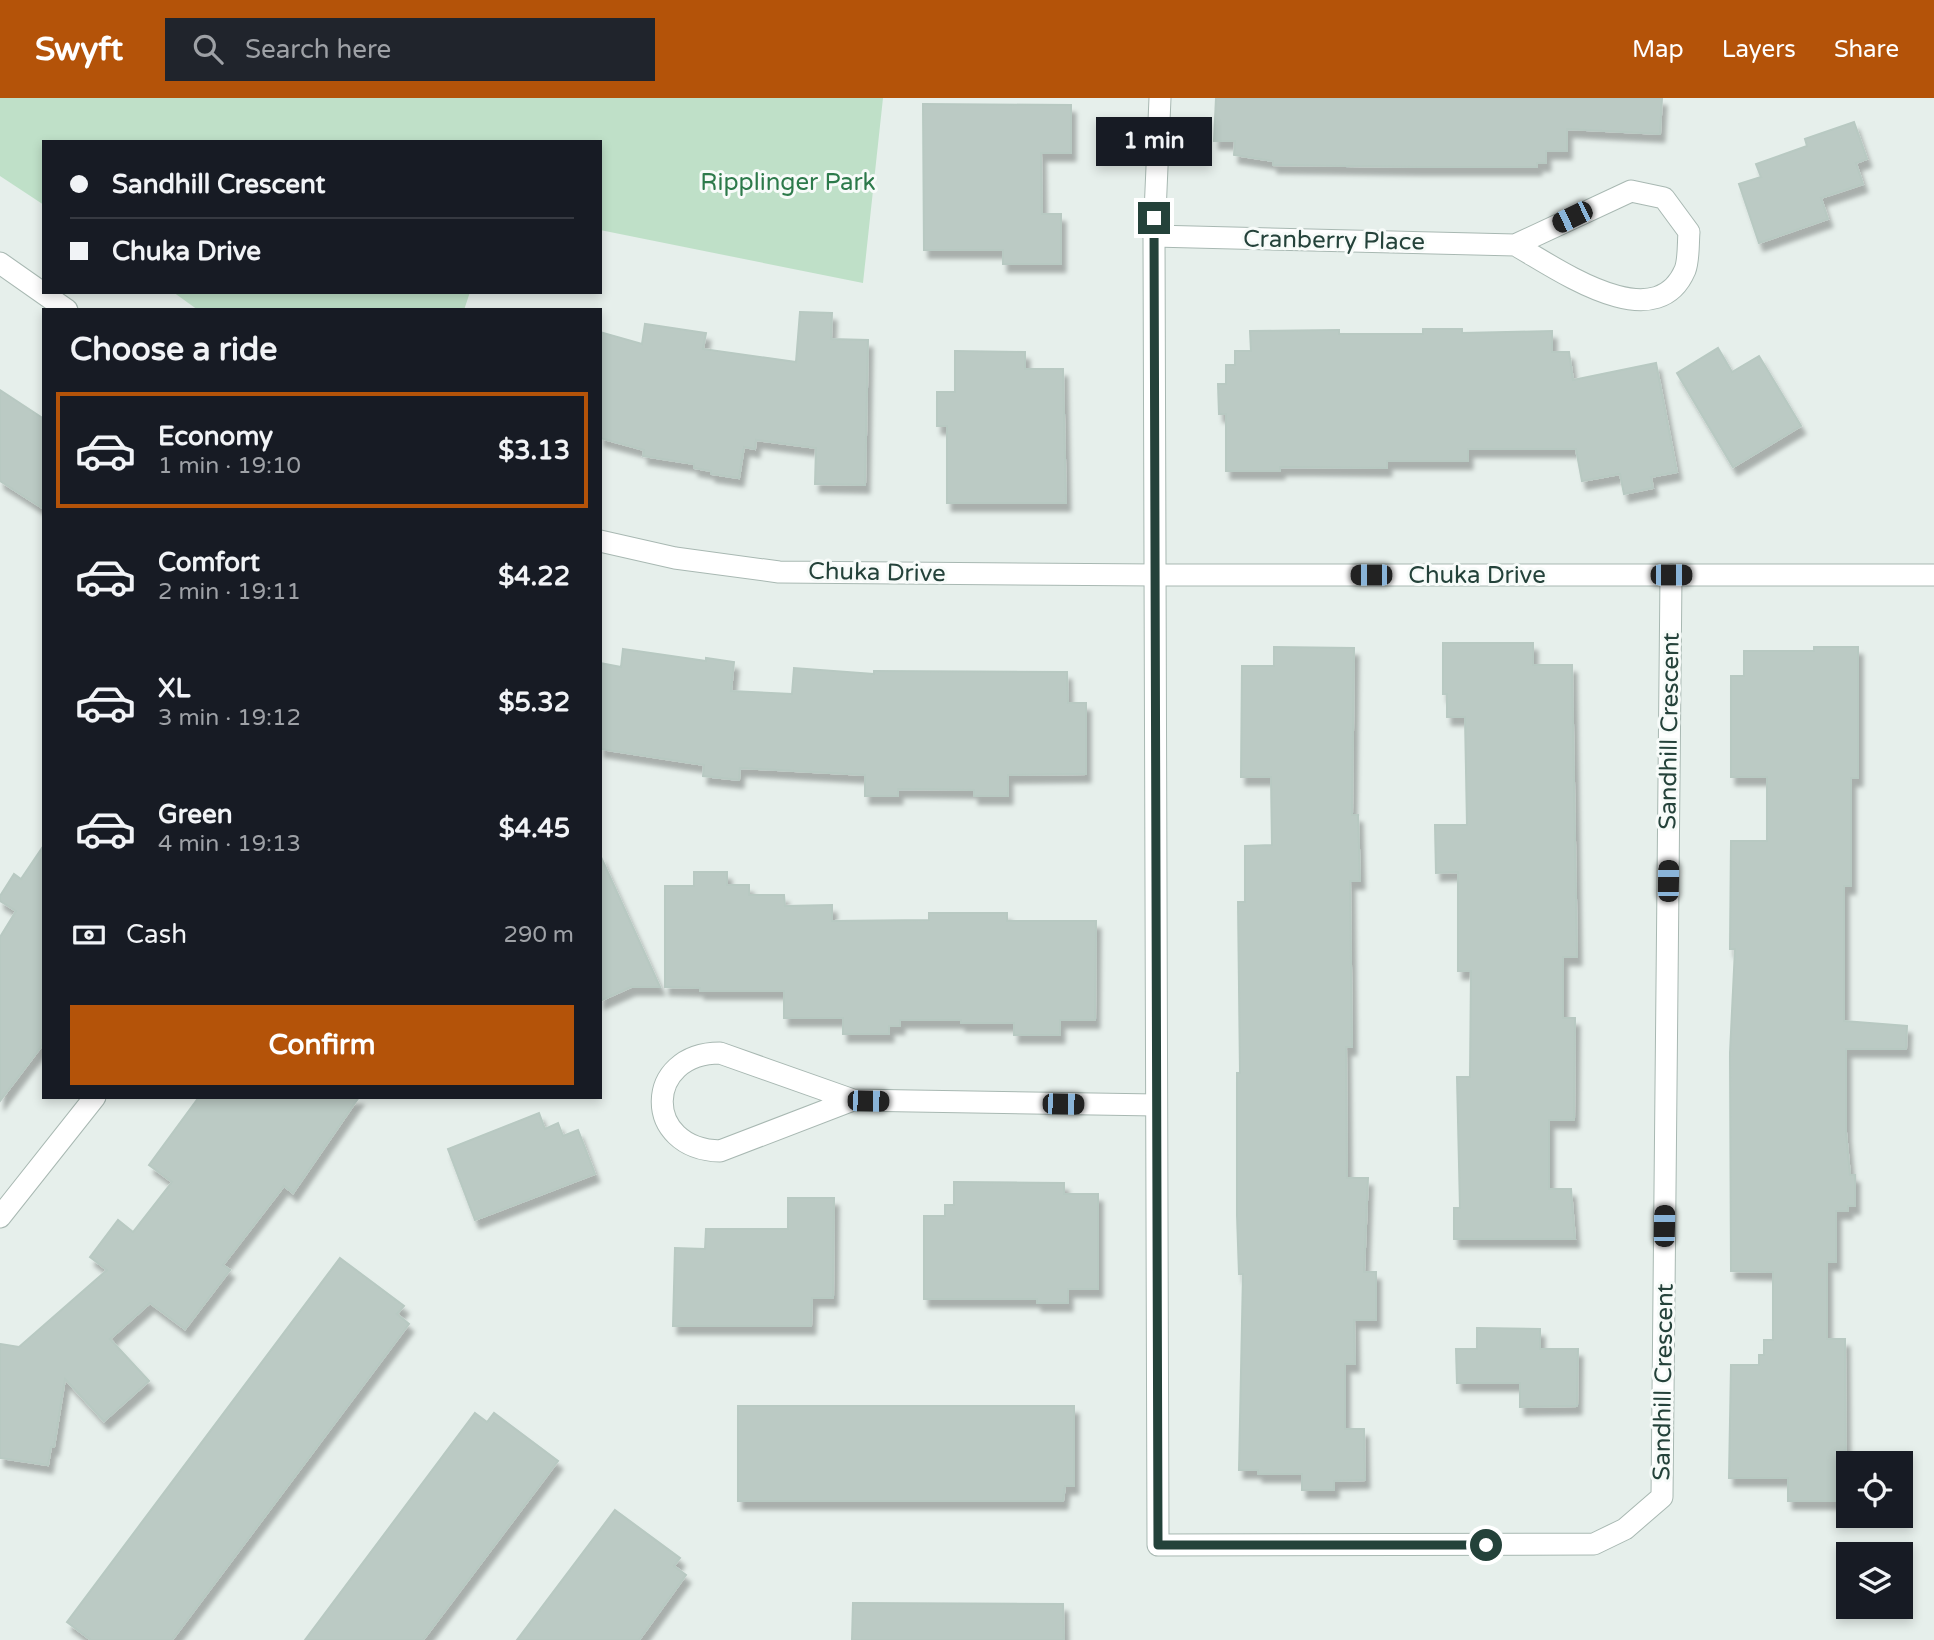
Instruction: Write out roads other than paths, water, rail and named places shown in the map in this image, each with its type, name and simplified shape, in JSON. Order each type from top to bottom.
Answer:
[{"type":"street","points":[[1157,575],[1154,236],[1160,98]]},
{"type":"street","name":"Cranberry Place","points":[[1154,236],[1515,244],[1631,191],[1664,198],[1689,232],[1686,269],[1670,289],[1642,302],[1607,295],[1515,244]]},
{"type":"street","points":[[0,263],[42,292]]},
{"type":"street","points":[[44,294],[64,308]]},
{"type":"street","name":"Chuka Drive","points":[[602,541],[674,558],[779,572],[1934,575]]},
{"type":"street","name":"Sandhill Crescent","points":[[1157,575],[1158,1545],[1594,1544],[1625,1529],[1662,1497],[1671,575]]},
{"type":"street","points":[[853,1100],[720,1151],[702,1151],[686,1145],[673,1134],[664,1119],[662,1102],[665,1085],[673,1070],[687,1059],[703,1053],[720,1053],[853,1100],[1156,1105]]},
{"type":"street","points":[[0,1217],[93,1099]]},
{"type":"park label","name":"Ripplinger Park","points":[[788,182]]}]
